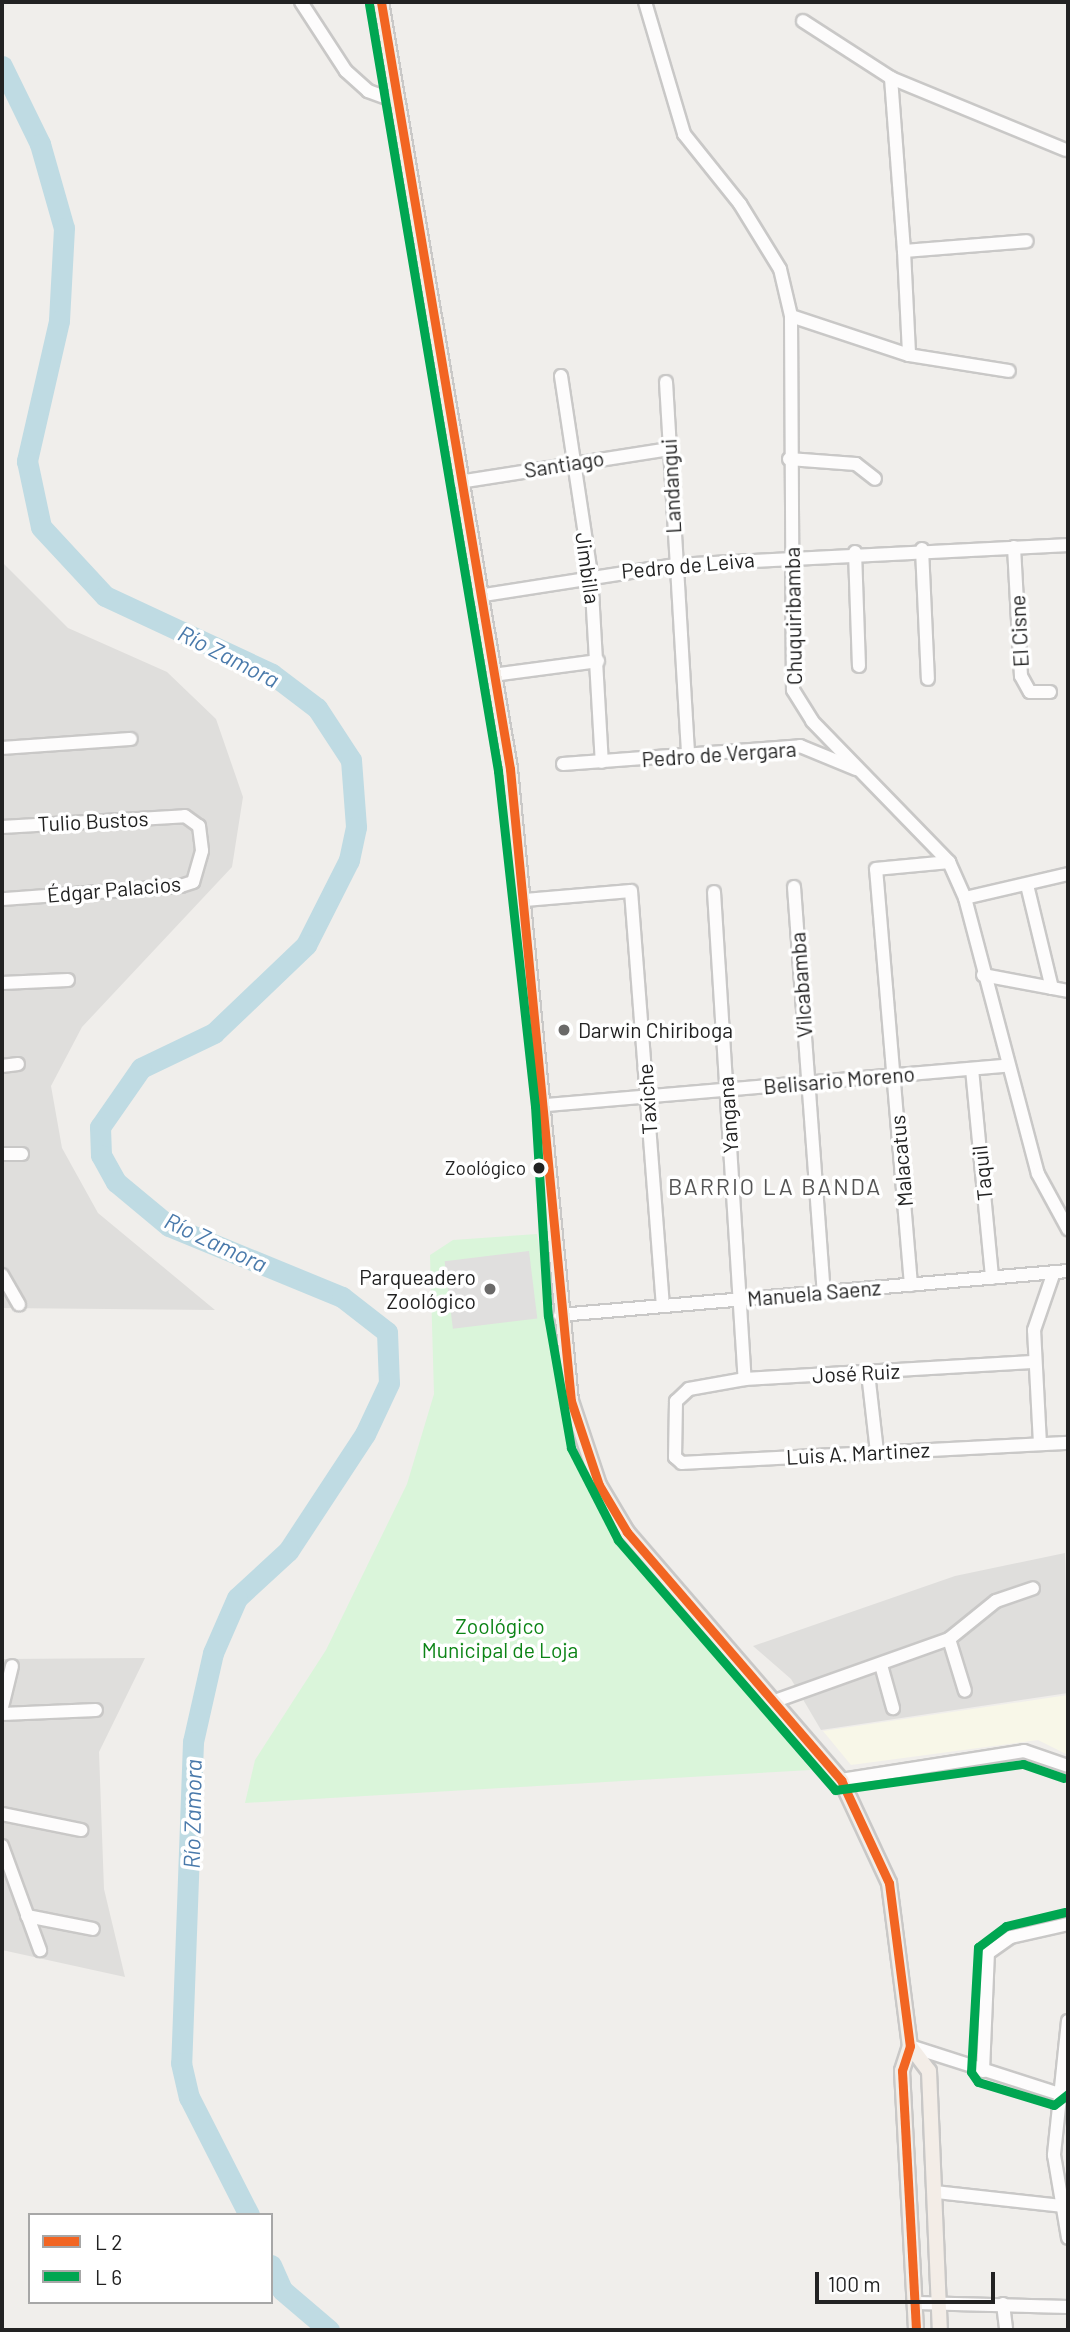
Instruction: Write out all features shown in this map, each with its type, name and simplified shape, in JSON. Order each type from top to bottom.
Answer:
[{"type":"main road","points":[[382,2],[396,101],[493,674],[525,900],[547,1105],[560,1315],[572,1401],[598,1485],[659,1572],[775,1700],[841,1780],[889,1883],[910,2046],[902,2071],[917,2303],[916,2330]]},
{"type":"main road","points":[[910,2046],[929,2071],[943,2304],[940,2330]]},
{"type":"street","points":[[301,2],[346,71],[368,91],[396,101]]},
{"type":"street","name":"Chuquiribamba","points":[[645,2],[684,134],[740,204],[780,269],[791,316],[789,459],[793,690],[812,720],[869,776],[949,862],[965,898],[1005,1066],[1038,1174],[1068,1229]]},
{"type":"street","points":[[803,21],[891,78],[1066,149]]},
{"type":"street","points":[[891,78],[909,355]]},
{"type":"street","points":[[904,251],[1027,241]]},
{"type":"street","points":[[791,316],[909,355],[1009,371]]},
{"type":"street","name":"Jimbilla","points":[[561,376],[591,574],[602,762]]},
{"type":"street","name":"Landangui","points":[[666,382],[688,757]]},
{"type":"street","name":"Santiago","points":[[460,482],[572,462],[669,449]]},
{"type":"street","points":[[789,459],[856,464],[875,479]]},
{"type":"street","name":"Pedro de Leiva","points":[[478,596],[591,574],[675,565],[792,555],[1068,545]]},
{"type":"street","name":"El Cisne","points":[[1014,547],[1021,676],[1030,692],[1050,692]]},
{"type":"street","points":[[922,549],[928,679]]},
{"type":"street","points":[[855,552],[859,666]]},
{"type":"street","points":[[493,674],[598,661]]},
{"type":"street","points":[[2,748],[131,738]]},
{"type":"street","name":"Pedro de Vergara","points":[[564,764],[688,757],[800,746],[869,776]]},
{"type":"street","name":"Tulio Bustos","points":[[2,827],[185,816]]},
{"type":"street","name":"Édgar Palacios","points":[[2,898],[193,882],[202,842],[200,826],[185,816]]},
{"type":"street","name":"Malacatus","points":[[911,1285],[876,869],[949,862]]},
{"type":"street","points":[[965,898],[1068,873]]},
{"type":"street","points":[[1027,885],[1052,988]]},
{"type":"street","name":"Vilcabamba","points":[[794,887],[824,1292]]},
{"type":"street","name":"Taxiche","points":[[525,900],[631,891],[663,1306]]},
{"type":"street","name":"Yangana","points":[[713,892],[745,1379]]},
{"type":"street","points":[[983,975],[1068,991]]},
{"type":"street","points":[[2,983],[68,980]]},
{"type":"street","points":[[2,1066],[18,1064]]},
{"type":"street","name":"Belisario Moreno","points":[[547,1105],[1005,1066]]},
{"type":"street","name":"Taquil","points":[[972,1069],[992,1278]]},
{"type":"street","points":[[2,1154],[22,1154]]},
{"type":"street","name":"Manuela Saenz","points":[[560,1315],[1068,1271]]},
{"type":"street","points":[[1040,1444],[1032,1362],[1038,1311],[1054,1272]]},
{"type":"street","points":[[2,1275],[19,1304]]},
{"type":"street","name":"José Ruiz","points":[[677,1460],[676,1401],[681,1394],[745,1379],[1032,1362]]},
{"type":"street","points":[[868,1373],[877,1452]]},
{"type":"street","name":"Luis A. Martinez","points":[[677,1460],[1068,1443]]},
{"type":"street","points":[[775,1700],[949,1639],[996,1601],[1033,1588]]},
{"type":"street","points":[[949,1639],[965,1690]]},
{"type":"street","points":[[881,1665],[893,1709]]},
{"type":"street","points":[[2,1707],[12,1666]]},
{"type":"street","points":[[2,1714],[96,1710]]},
{"type":"street","points":[[841,1780],[1024,1751],[1068,1766]]},
{"type":"street","points":[[2,1814],[81,1830]]},
{"type":"street","points":[[2,1846],[40,1950]]},
{"type":"street","points":[[27,1916],[93,1929]]},
{"type":"street","points":[[983,2071],[988,1953],[1011,1937],[1068,1924]]},
{"type":"street","points":[[1068,2021],[1056,2093],[1054,2155],[1068,2238]]},
{"type":"street","points":[[910,2046],[1056,2093]]},
{"type":"street","points":[[936,2192],[1062,2206]]},
{"type":"street","points":[[917,2303],[1068,2307]]},
{"type":"street","points":[[1003,2304],[1006,2330]]},
{"type":"shaded area","points":[[2,562],[68,628],[167,672],[216,719],[243,797],[232,867],[82,1027],[51,1086],[62,1148],[98,1213],[215,1310],[2,1308]]},
{"type":"shaded area","name":"Parqueadero Zoológico","points":[[529,1251],[537,1318],[453,1329],[445,1261]]},
{"type":"shaded area","points":[[1065,1553],[1068,1693],[821,1730],[791,1679],[753,1646],[955,1576]]},
{"type":"shaded area","points":[[145,1658],[99,1752],[104,1889],[125,1977],[2,1950],[2,1659]]},
{"type":"shaded area","points":[[1068,1695],[1068,1755],[1038,1740],[851,1765],[823,1731]]},
{"type":"green space","name":"Zoológico Municipal de Loja","points":[[537,1234],[567,1432],[588,1484],[625,1549],[811,1770],[245,1803],[255,1760],[326,1650],[407,1484],[434,1394],[430,1255],[453,1240]]},
{"type":"waterway","name":"Río Zamora","points":[[2,66],[40,144],[64,228],[59,321],[27,461],[41,527],[105,596],[272,674],[317,708],[351,760],[356,827],[349,860],[306,945],[214,1033],[141,1068],[100,1127],[101,1155],[116,1182],[169,1226],[342,1297],[387,1332],[389,1383],[365,1434],[288,1551],[237,1598],[213,1653],[193,1742],[181,2063],[189,2097],[248,2213]]},
{"type":"waterway","name":"Río Zamora","points":[[273,2270],[282,2290],[329,2330]]},
{"type":"transit line","points":[[381,2],[510,769],[571,1401],[599,1485],[627,1532],[841,1780],[889,1883],[910,2046],[902,2071],[916,2330]]},
{"type":"transit line","points":[[369,4],[498,771],[535,1106],[548,1316],[571,1448],[618,1540],[835,1790],[1023,1764],[1064,1778]]},
{"type":"transit line","points":[[1065,1912],[1006,1926],[978,1947],[971,2072],[978,2082],[1054,2105],[1068,2094]]},
{"type":"place","name":"Darwin Chiriboga","points":[[564,1030]]},
{"type":"place","name":"Zoológico","points":[[539,1168]]},
{"type":"place","name":"Parqueadero Zoológico","points":[[490,1289]]},
{"type":"district","name":"BARRIO LA BANDA","points":[[775,1186]]}]
